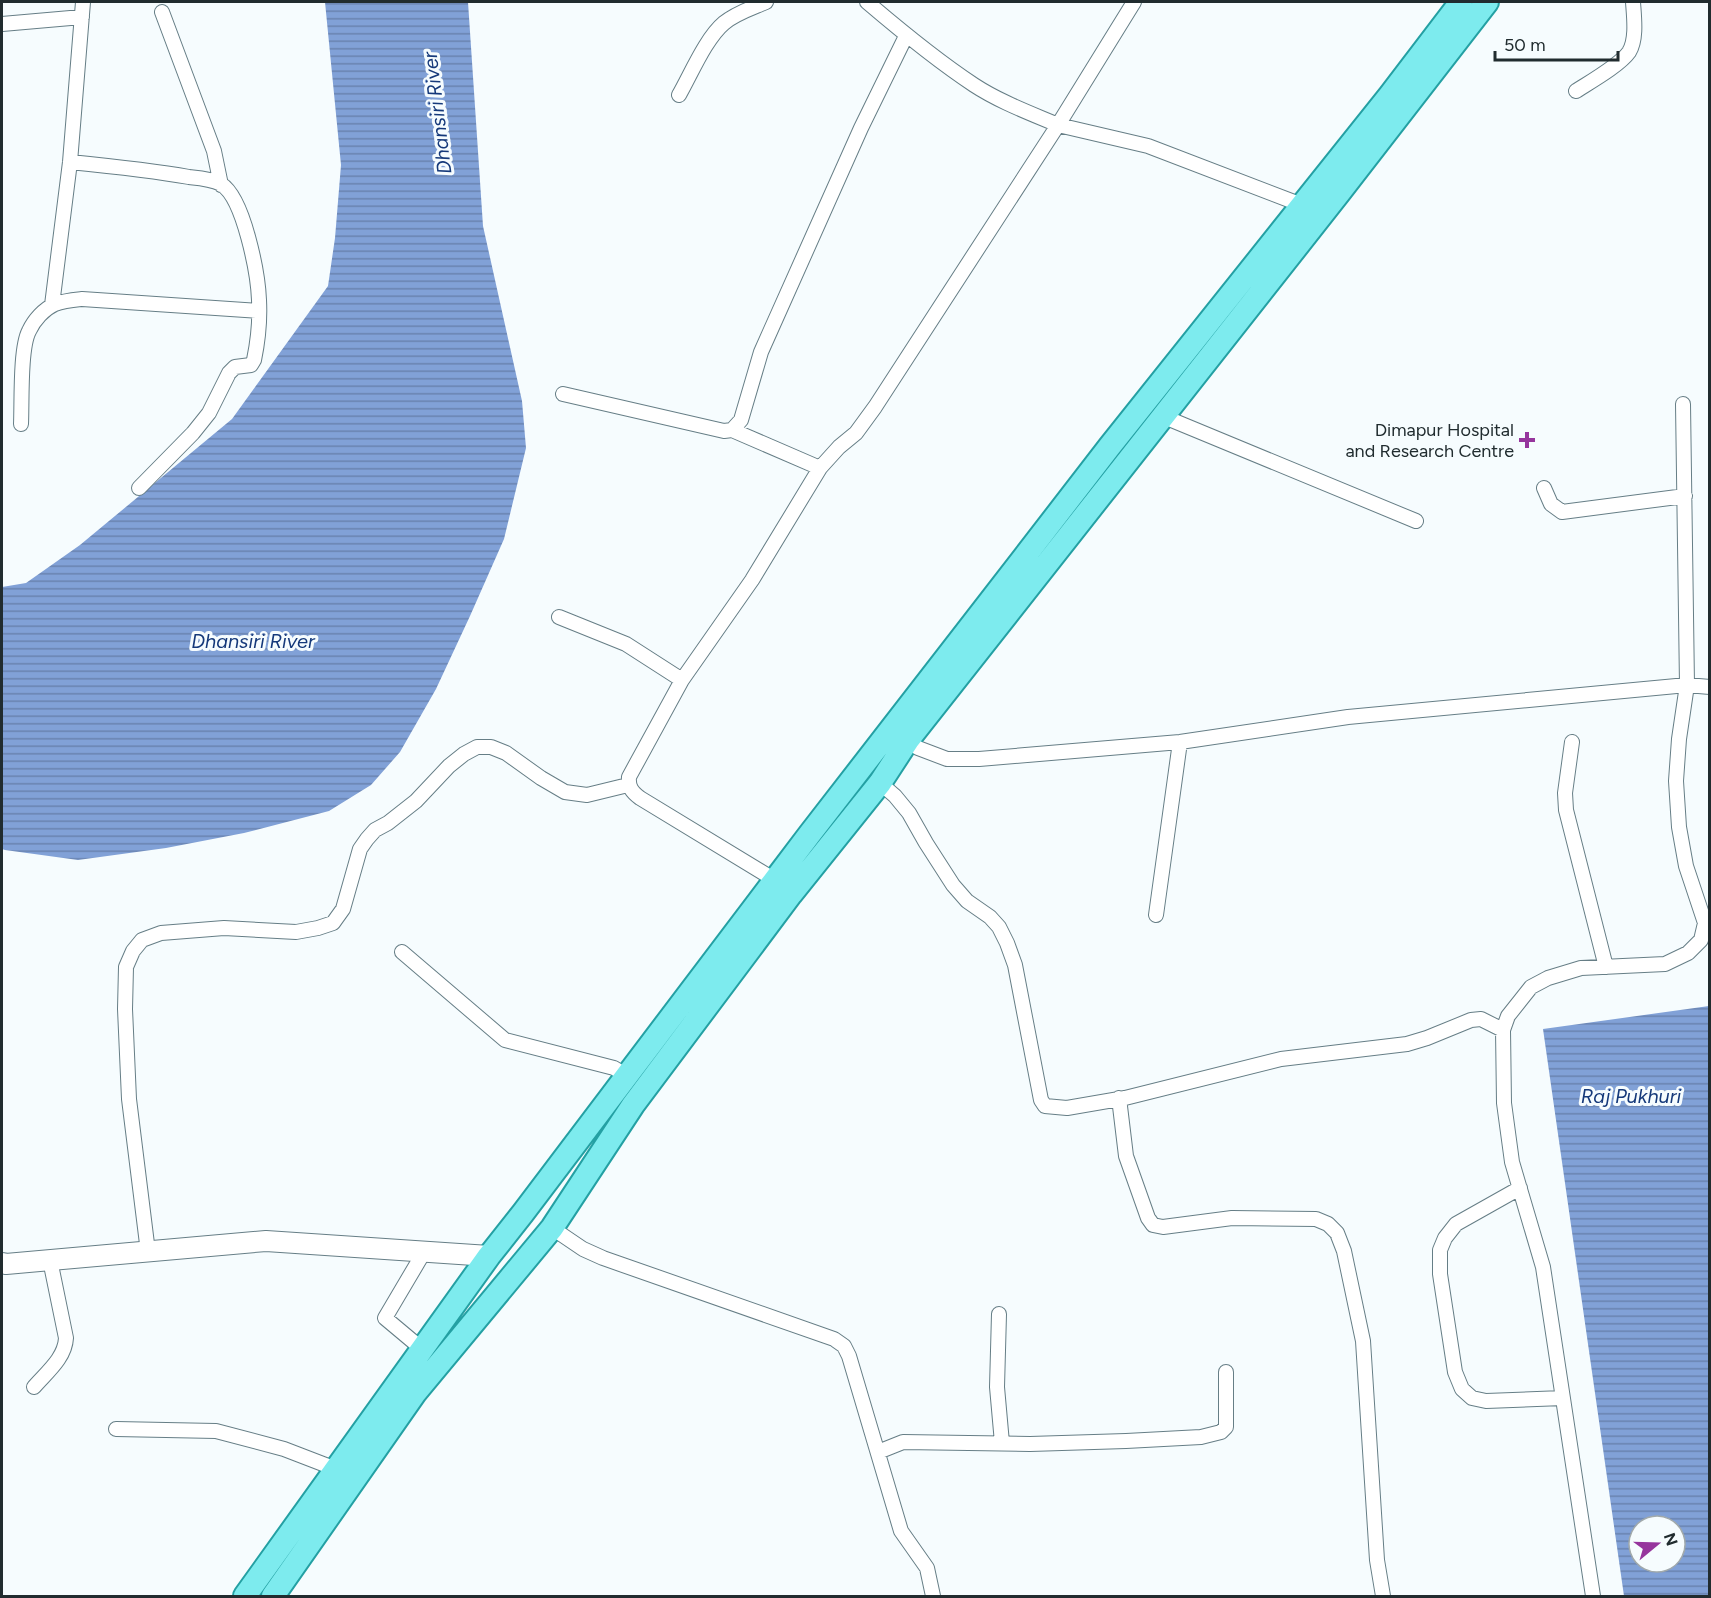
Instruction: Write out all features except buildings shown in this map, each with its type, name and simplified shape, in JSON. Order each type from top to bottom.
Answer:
[{"type":"main road","points":[[245,1596],[489,1256],[775,880],[1110,446],[1390,95],[1461,2]]},
{"type":"main road","points":[[273,1596],[415,1393],[552,1228],[633,1105],[791,894],[880,783],[908,740],[1339,194],[1487,2]]},
{"type":"street","points":[[52,305],[70,162],[83,2]]},
{"type":"street","points":[[679,95],[711,38],[723,24],[742,12],[766,2]]},
{"type":"street","points":[[867,2],[906,36],[975,86],[1012,106],[1058,125],[1148,146],[1302,205]]},
{"type":"street","points":[[775,880],[640,798],[628,785],[633,767],[682,680],[753,580],[820,468],[839,447],[856,433],[875,407],[1058,125],[1134,2]]},
{"type":"street","points":[[1576,91],[1630,51],[1634,34],[1633,2]]},
{"type":"street","points":[[162,12],[214,151],[221,184]]},
{"type":"street","points":[[2,24],[82,17]]},
{"type":"street","points":[[732,430],[741,420],[760,352],[861,128],[906,36]]},
{"type":"street","points":[[70,162],[168,173],[221,184],[231,194],[240,212],[256,267],[260,301],[255,353],[251,365],[235,368],[229,373],[209,413],[194,433],[139,488]]},
{"type":"street","points":[[21,424],[27,333],[37,318],[52,305],[82,299],[259,311]]},
{"type":"street","points":[[563,394],[724,431],[732,430],[820,468]]},
{"type":"street","points":[[1593,1596],[1543,1267],[1512,1162],[1504,1103],[1503,1030],[1508,1016],[1531,987],[1548,978],[1581,968],[1665,964],[1688,953],[1701,940],[1705,923],[1686,866],[1679,827],[1677,770],[1687,685],[1683,404]]},
{"type":"street","points":[[1162,416],[1416,521]]},
{"type":"street","points":[[1544,488],[1551,504],[1562,512],[1685,496]]},
{"type":"street","points":[[559,617],[626,644],[682,680]]},
{"type":"street","points":[[908,740],[918,748],[947,759],[979,759],[1180,742],[1348,717],[1687,685],[1710,687]]},
{"type":"street","points":[[1156,915],[1180,742]]},
{"type":"street","points":[[1572,742],[1565,793],[1566,810],[1606,967]]},
{"type":"street","points":[[148,1251],[129,1099],[124,1009],[126,967],[133,951],[142,940],[161,933],[224,928],[296,932],[333,923],[344,909],[360,849],[367,839],[375,830],[416,801],[449,766],[477,747],[491,747],[507,753],[541,778],[566,792],[587,795],[628,785]]},
{"type":"street","points":[[880,783],[909,813],[953,885],[967,902],[990,917],[999,927],[1015,964],[1041,1100],[1045,1106],[1067,1108],[1125,1098],[1281,1059],[1407,1044],[1471,1020],[1481,1019],[1503,1030]]},
{"type":"street","points":[[402,952],[505,1040],[614,1068],[627,1076]]},
{"type":"street","points":[[1119,1098],[1126,1156],[1148,1218],[1153,1225],[1163,1227],[1232,1218],[1316,1219],[1328,1224],[1337,1233],[1344,1251],[1364,1341],[1377,1560],[1383,1596]]},
{"type":"street","points":[[1520,1188],[1456,1224],[1445,1238],[1440,1250],[1440,1274],[1455,1372],[1462,1389],[1472,1398],[1486,1401],[1563,1398]]},
{"type":"street","points":[[552,1228],[583,1249],[603,1258],[834,1339],[844,1346],[849,1356],[901,1532],[927,1568],[933,1596]]},
{"type":"street","points":[[2,1263],[266,1241],[489,1256]]},
{"type":"street","points":[[422,1349],[385,1318],[424,1252]]},
{"type":"street","points":[[34,1387],[62,1354],[65,1346],[66,1338],[50,1260]]},
{"type":"street","points":[[999,1314],[997,1387],[1002,1443]]},
{"type":"street","points":[[878,1452],[903,1442],[1126,1441],[1217,1434],[1226,1427],[1226,1372]]},
{"type":"street","points":[[116,1429],[216,1431],[284,1449],[336,1469]]},
{"type":"water","name":"Dhansiri River","points":[[325,2],[468,2],[483,226],[522,401],[526,448],[504,539],[436,689],[400,752],[371,785],[329,811],[244,833],[166,848],[78,860],[2,849],[2,587],[26,583],[80,545],[232,419],[328,286],[335,238],[341,165]]},
{"type":"water","name":"Raj Pukhuri","points":[[1709,1006],[1709,1596],[1624,1596],[1543,1029]]},
{"type":"place","name":"Dimapur Hospital and Research Centre","points":[[1527,440]]}]
